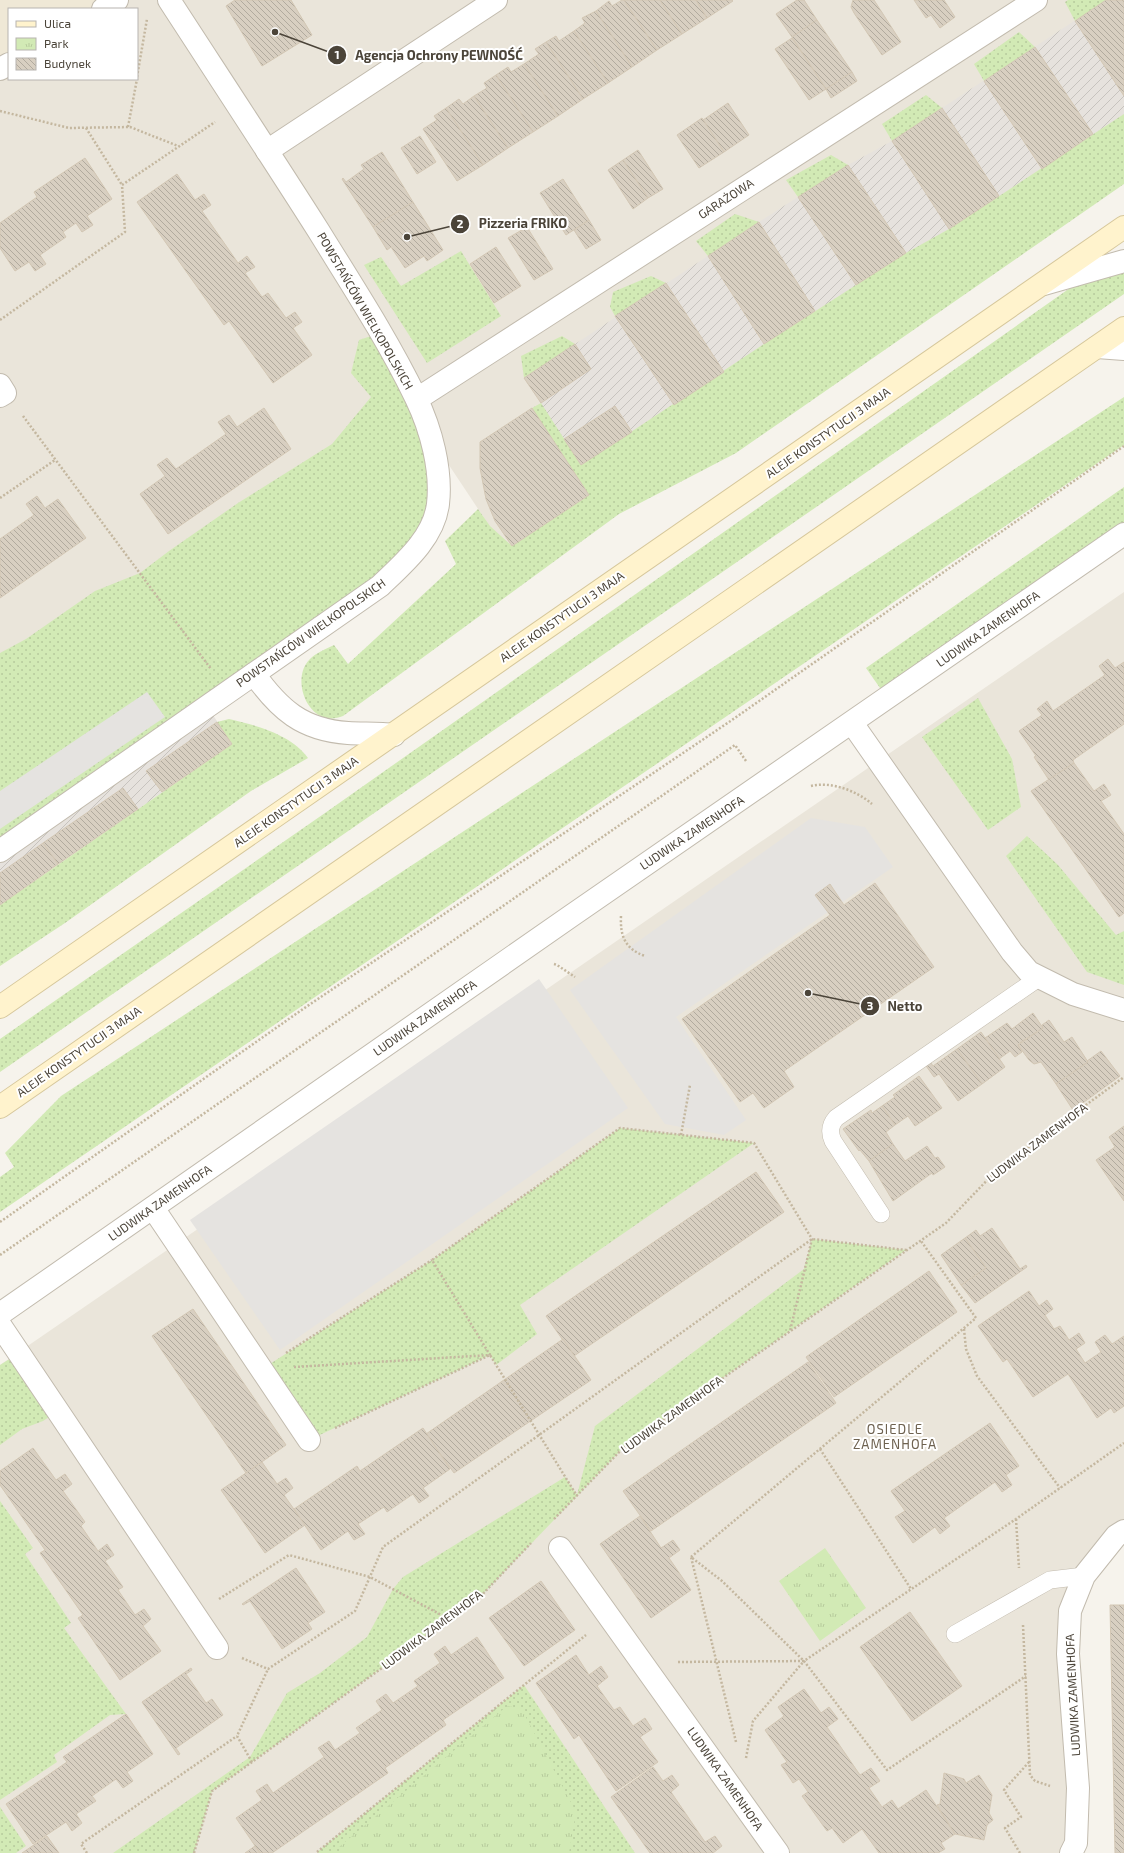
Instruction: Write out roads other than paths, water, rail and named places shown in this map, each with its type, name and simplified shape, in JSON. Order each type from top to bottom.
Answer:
[{"type":"main road","name":"ALEJE KONSTYTUCJI 3 MAJA","points":[[0,1007],[1124,228]]},
{"type":"main road","name":"ALEJE KONSTYTUCJI 3 MAJA","points":[[0,1107],[1124,328]]},
{"type":"street","points":[[105,8],[117,0]]},
{"type":"street","name":"POWSTAŃCÓW WIELKOPOLSKICH","points":[[0,851],[380,586],[408,559],[428,533],[438,505],[438,472],[430,435],[417,399],[343,271],[169,0]]},
{"type":"street","points":[[267,151],[496,0]]},
{"type":"street","name":"GARAŻOWA","points":[[417,399],[1036,0]]},
{"type":"street","points":[[1042,285],[1124,261]]},
{"type":"street","points":[[1097,347],[1124,349]]},
{"type":"street","name":"LUDWIKA ZAMENHOFA","points":[[0,1314],[571,916],[1124,534]]},
{"type":"street","points":[[254,674],[276,702],[306,724],[327,731],[394,735]]},
{"type":"street","points":[[852,723],[1012,952],[1029,972],[1073,994],[1124,1010]]},
{"type":"street","points":[[153,1208],[309,1440]]},
{"type":"street","points":[[0,1325],[217,1648]]},
{"type":"street","name":"LUDWIKA ZAMENHOFA","points":[[1071,1853],[1076,1843],[1078,1788],[1068,1654],[1070,1611],[1084,1576],[1116,1536],[1124,1531]]},
{"type":"street","name":"LUDWIKA ZAMENHOFA","points":[[560,1548],[778,1853]]},
{"type":"lane","points":[[881,1214],[833,1141],[830,1135],[833,1122],[836,1118],[1040,977]]},
{"type":"lane","points":[[955,1634],[1050,1580],[1084,1576]]},
{"type":"place","name":"Agencja Ochrony PEWNOŚĆ","points":[[275,32]]},
{"type":"place","name":"Pizzeria FRIKO","points":[[407,237]]},
{"type":"place","name":"Netto","points":[[808,993]]},
{"type":"district","name":"OSIEDLE ZAMENHOFA","points":[[895,1436]]}]
